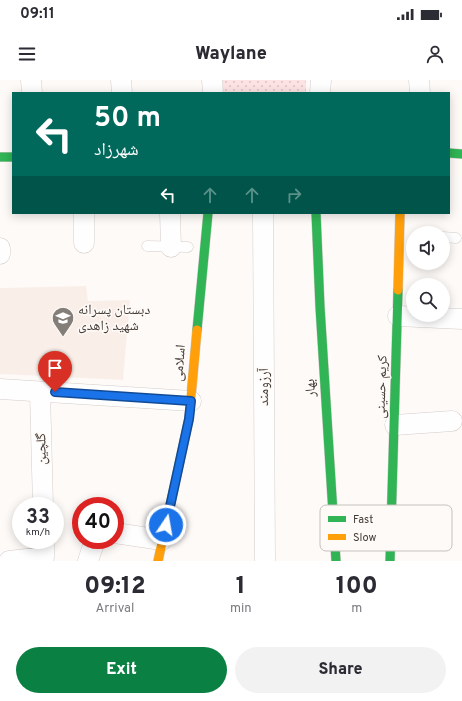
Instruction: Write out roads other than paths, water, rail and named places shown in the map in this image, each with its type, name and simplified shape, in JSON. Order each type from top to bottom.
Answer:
[{"type":"street","points":[[31,80],[32,92]]},
{"type":"street","points":[[121,80],[122,92]]},
{"type":"street","points":[[212,80],[212,92]]},
{"type":"street","points":[[320,92],[321,80]]},
{"type":"street","points":[[419,80],[420,92]]},
{"type":"street","points":[[450,153],[462,154]]},
{"type":"street","points":[[0,157],[12,157]]},
{"type":"street","points":[[84,214],[84,243]]},
{"type":"street","points":[[170,214],[179,247]]},
{"type":"street","name":"اسلامی","points":[[158,561],[189,419],[208,214]]},
{"type":"street","name":"آرزومند","points":[[263,214],[265,561]]},
{"type":"street","name":"بهار","points":[[316,214],[320,307],[332,505]]},
{"type":"street","name":"کریم حسینی","points":[[392,505],[398,316],[403,235],[400,214]]},
{"type":"street","points":[[0,248],[0,254]]},
{"type":"street","points":[[398,316],[462,319]]},
{"type":"street","points":[[0,389],[191,401]]},
{"type":"street","name":"گلچین","points":[[40,392],[43,497]]},
{"type":"street","points":[[395,425],[452,421]]},
{"type":"street","points":[[124,534],[162,540]]},
{"type":"street","points":[[9,561],[44,557],[44,549]]},
{"type":"street","points":[[88,561],[92,549]]},
{"type":"street","name":"بهار","points":[[335,551],[336,561]]},
{"type":"street","name":"کریم حسینی","points":[[390,551],[390,561]]},
{"type":"lane","points":[[450,238],[456,238]]},
{"type":"lane","points":[[148,246],[179,247]]},
{"type":"place","name":"دبستان پسرانه شهید زاهدی","points":[[63,338]]}]
